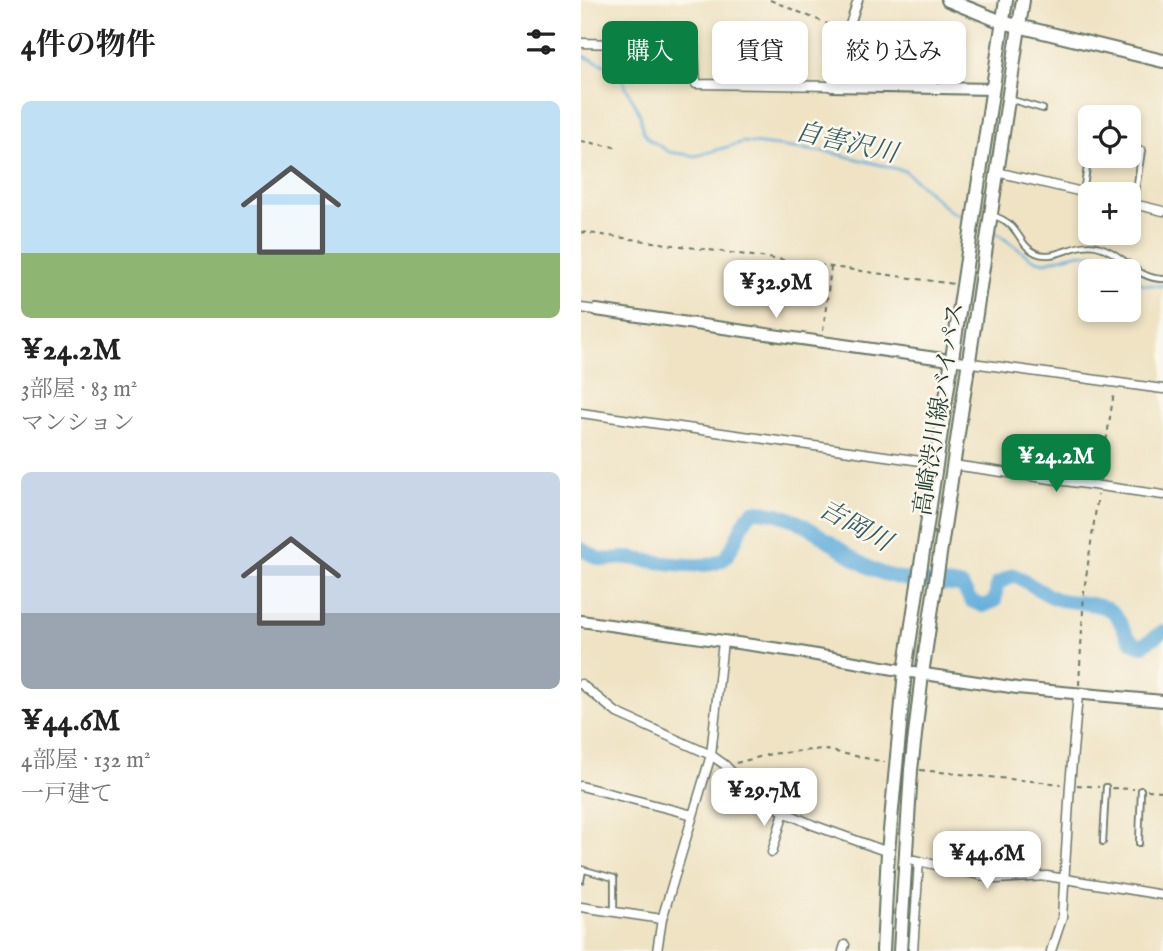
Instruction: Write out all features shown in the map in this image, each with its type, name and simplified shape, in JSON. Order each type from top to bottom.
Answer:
[{"type":"main road","points":[[948,0],[1019,27],[1163,61]]},
{"type":"main road","name":"高崎渋川線バイパス","points":[[883,951],[888,852],[905,671],[1006,0]]},
{"type":"main road","name":"高崎渋川線バイパス","points":[[900,951],[911,770],[922,674],[1023,0]]},
{"type":"street","points":[[851,21],[858,0]]},
{"type":"street","points":[[581,43],[695,46],[696,84],[992,89]]},
{"type":"street","points":[[997,172],[1078,191]]},
{"type":"street","points":[[1141,206],[1163,211]]},
{"type":"street","points":[[581,308],[1163,389]]},
{"type":"street","points":[[581,413],[935,463]]},
{"type":"street","points":[[953,465],[1163,495]]},
{"type":"street","points":[[581,621],[794,651],[922,674],[1078,695],[1163,701]]},
{"type":"street","points":[[657,951],[662,919],[711,755],[723,641]]},
{"type":"street","points":[[581,684],[617,713],[711,755],[741,782],[784,812],[888,852]]},
{"type":"street","points":[[1051,951],[1062,918],[1069,785],[1078,695]]},
{"type":"street","points":[[581,786],[693,815]]},
{"type":"street","points":[[772,852],[784,812]]},
{"type":"street","points":[[905,857],[996,878],[1047,876],[1163,895]]},
{"type":"street","points":[[913,951],[919,861]]},
{"type":"street","points":[[581,907],[662,919]]},
{"type":"lane","points":[[1008,99],[1043,109]]},
{"type":"lane","points":[[1135,182],[1142,150]]},
{"type":"lane","points":[[990,218],[1007,221],[1028,248],[1038,254],[1054,254],[1082,245],[1101,247],[1137,272],[1163,279]]},
{"type":"lane","points":[[1103,842],[1107,788]]},
{"type":"lane","points":[[1139,843],[1141,790]]},
{"type":"lane","points":[[581,880],[582,869],[614,878],[614,912]]},
{"type":"path","points":[[770,0],[822,22]]},
{"type":"path","points":[[581,141],[620,148]]},
{"type":"path","points":[[581,232],[962,285]]},
{"type":"path","points":[[821,342],[831,267]]},
{"type":"path","points":[[1078,695],[1084,591]]},
{"type":"path","points":[[725,765],[771,754],[821,749],[896,765]]},
{"type":"path","points":[[911,770],[1163,792]]},
{"type":"waterway","name":"自害沢川","points":[[581,55],[612,68],[620,75],[640,114],[643,131],[649,139],[669,152],[696,156],[744,142],[833,153],[905,171],[950,211],[969,220]]},
{"type":"waterway","name":"自害沢川","points":[[991,229],[1032,259],[1045,262],[1080,253],[1097,254],[1105,259]]},
{"type":"waterway","name":"自害沢川","points":[[1141,283],[1163,286]]},
{"type":"waterway","name":"吉岡川","points":[[581,549],[604,559],[628,558],[706,565],[725,558],[744,522],[753,511],[771,512],[801,523],[872,569],[905,579],[962,586],[971,601],[983,606],[995,601],[997,584],[1014,575],[1057,599],[1106,608],[1117,617],[1135,644],[1142,646],[1163,631]]}]
